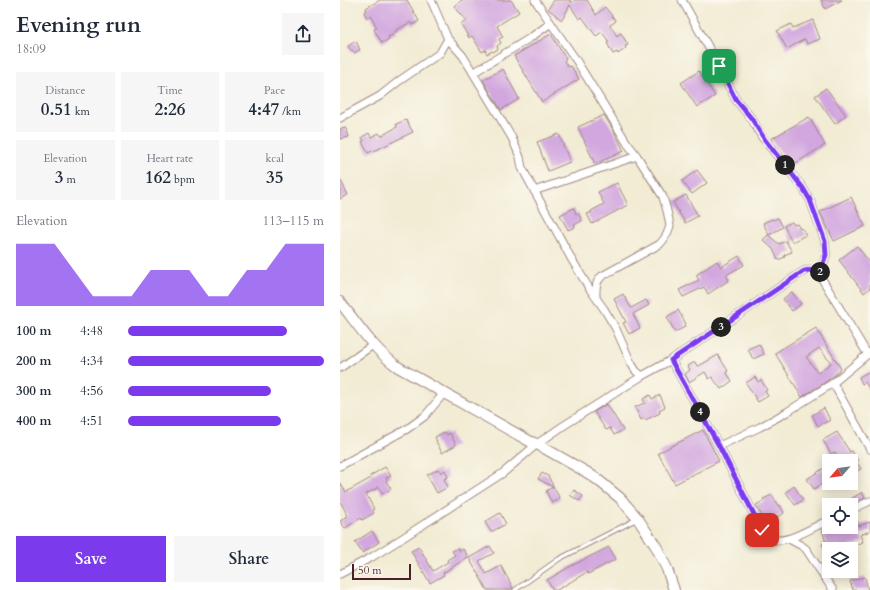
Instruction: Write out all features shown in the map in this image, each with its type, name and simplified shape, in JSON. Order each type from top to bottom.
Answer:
[{"type":"street","points":[[431,0],[448,39],[463,56],[512,138],[520,157],[522,168],[572,260],[616,329],[631,363],[636,371],[642,376]]},
{"type":"street","points":[[535,0],[576,60],[662,197],[669,220],[670,226],[667,234],[660,244],[598,279],[596,283],[596,298]]},
{"type":"street","points":[[682,0],[736,100],[752,119],[765,140],[803,188],[810,200],[825,241],[826,255],[819,274]]},
{"type":"street","points":[[473,73],[530,38],[551,23]]},
{"type":"street","points":[[340,118],[380,96],[440,53],[448,39]]},
{"type":"street","points":[[534,191],[637,156]]},
{"type":"street","points":[[340,574],[372,557],[503,473],[537,444],[563,426],[642,376],[671,360],[804,271],[812,270],[819,274],[869,353],[832,383],[788,412],[719,446]]},
{"type":"street","points":[[340,302],[374,345],[387,359],[398,367],[588,473],[620,498],[638,519],[657,548],[667,569],[674,590]]},
{"type":"street","points":[[340,368],[374,345]]},
{"type":"street","points":[[671,360],[719,446],[765,536],[775,540],[789,539],[822,523]]},
{"type":"street","points":[[832,383],[870,449]]},
{"type":"street","points":[[340,466],[407,429],[425,416],[444,393]]},
{"type":"street","points":[[858,507],[870,501]]},
{"type":"street","points":[[789,539],[806,549],[832,590]]},
{"type":"lane","points":[[515,590],[559,559],[638,519]]},
{"type":"building","points":[[380,0],[407,0],[419,21],[412,25],[411,22],[395,31],[396,33],[388,37],[389,39],[382,43],[374,29],[377,28],[371,16],[367,18],[364,12],[367,10],[366,8]]},
{"type":"building","points":[[462,0],[511,0],[519,12],[497,26],[503,37],[499,39],[501,43],[497,46],[498,49],[487,54],[485,50],[482,52],[472,36],[469,38],[461,24],[467,21],[454,6]]},
{"type":"building","points":[[554,0],[569,0],[572,2],[575,0],[587,0],[596,15],[605,7],[616,21],[610,25],[617,36],[621,33],[628,45],[625,46],[626,48],[618,54],[617,52],[613,54],[607,43],[609,42],[602,32],[596,36],[582,17],[579,19],[570,5],[562,20],[548,9]]},
{"type":"building","points":[[821,0],[842,0],[825,9]]},
{"type":"building","points":[[813,20],[820,39],[807,44],[805,39],[787,49],[777,31],[791,24],[793,28]]},
{"type":"building","points":[[551,34],[566,59],[564,61],[568,67],[571,66],[579,79],[542,102],[514,56]]},
{"type":"building","points":[[356,41],[360,50],[354,53],[348,46]]},
{"type":"building","points":[[503,69],[519,99],[501,110],[483,80]]},
{"type":"building","points":[[699,71],[715,96],[697,107],[681,83]]},
{"type":"building","points":[[826,88],[846,115],[835,124],[815,96]]},
{"type":"building","points":[[604,115],[624,151],[595,164],[578,127]]},
{"type":"building","points":[[809,117],[825,145],[791,166],[771,139]]},
{"type":"building","points":[[406,120],[413,132],[368,153],[362,142],[364,141],[362,137],[369,133],[371,137],[379,133],[381,136],[397,127],[396,124]]},
{"type":"building","points":[[346,128],[349,137],[340,139],[340,129]]},
{"type":"building","points":[[559,134],[570,162],[548,171],[537,142]]},
{"type":"building","points":[[697,170],[707,183],[692,194],[682,181]]},
{"type":"building","points":[[340,179],[348,195],[340,199]]},
{"type":"building","points":[[617,183],[628,205],[592,224],[587,214],[604,204],[598,192]]},
{"type":"building","points":[[686,195],[698,216],[685,223],[673,202]]},
{"type":"building","points":[[851,197],[865,226],[834,241],[820,212]]},
{"type":"building","points":[[574,208],[576,214],[578,213],[582,221],[574,225],[575,227],[568,230],[560,215]]},
{"type":"building","points":[[778,218],[783,227],[769,235],[763,223]]},
{"type":"building","points":[[792,222],[794,225],[797,224],[800,229],[802,228],[806,235],[792,242],[784,226]]},
{"type":"building","points":[[768,235],[779,244],[786,241],[792,252],[784,255],[785,257],[778,260],[773,249],[763,240]]},
{"type":"building","points":[[857,246],[870,263],[870,288],[864,293],[839,260]]},
{"type":"building","points":[[739,256],[744,265],[726,275],[729,280],[708,294],[704,287],[683,297],[679,290],[699,280],[696,275],[717,261],[721,267]]},
{"type":"building","points":[[792,292],[801,304],[792,311],[783,299]]},
{"type":"building","points":[[623,294],[631,308],[646,300],[649,305],[633,314],[640,328],[629,334],[623,323],[626,322],[614,299]]},
{"type":"building","points":[[678,310],[686,324],[684,325],[685,327],[675,332],[667,317]]},
{"type":"building","points":[[816,328],[841,369],[830,379],[802,397],[775,353]],"holes":[[[819,348],[831,363],[818,373],[806,357]]]},
{"type":"building","points":[[759,344],[764,354],[753,359],[748,349]]},
{"type":"building","points":[[718,355],[728,371],[726,372],[732,381],[721,389],[712,377],[709,379],[705,372],[689,382],[685,374],[690,370],[688,366],[695,362],[697,366],[699,366]]},
{"type":"building","points":[[870,371],[870,390],[865,382],[862,384],[859,377]]},
{"type":"building","points":[[755,377],[758,382],[761,380],[767,390],[765,391],[768,396],[758,402],[746,383]]},
{"type":"building","points":[[650,395],[652,399],[660,395],[665,407],[659,410],[660,413],[645,420],[644,418],[641,420],[635,407],[645,403],[643,399]]},
{"type":"building","points":[[607,404],[623,430],[614,435],[610,428],[606,430],[594,412]]},
{"type":"building","points":[[824,408],[830,420],[818,426],[812,415]]},
{"type":"building","points":[[703,430],[719,461],[675,484],[658,453]]},
{"type":"building","points":[[445,432],[447,435],[450,433],[456,445],[442,453],[435,437]]},
{"type":"building","points":[[837,432],[850,452],[852,451],[854,454],[836,454],[835,452],[831,454],[823,440]]},
{"type":"building","points":[[385,467],[391,476],[386,478],[386,481],[391,489],[382,494],[379,487],[366,494],[374,509],[372,510],[374,513],[362,520],[361,518],[345,528],[340,521],[348,516],[340,501],[340,483],[346,492],[371,478],[370,476]]},
{"type":"building","points":[[439,469],[441,473],[445,470],[448,477],[444,479],[448,487],[437,493],[427,475]]},
{"type":"building","points":[[822,469],[822,484],[814,489],[807,479]]},
{"type":"building","points":[[542,473],[548,476],[560,499],[552,503],[546,491],[553,487],[538,479]]},
{"type":"building","points":[[794,486],[803,500],[795,505],[786,492]]},
{"type":"building","points":[[574,490],[583,496],[579,501],[570,495]]},
{"type":"building","points":[[862,492],[865,498],[858,501],[858,498],[853,498]]},
{"type":"building","points":[[772,495],[784,513],[768,522],[766,519],[764,520],[756,505],[764,501],[763,499]]},
{"type":"building","points":[[500,513],[506,524],[491,532],[485,522]]},
{"type":"building","points":[[870,522],[870,531],[860,535],[863,542],[858,544],[858,542],[826,542],[823,534],[858,534],[858,526]]},
{"type":"building","points":[[372,531],[379,542],[362,553],[355,542]]},
{"type":"building","points":[[490,546],[494,553],[479,561],[486,574],[501,566],[513,588],[509,590],[487,590],[469,558]]},
{"type":"building","points":[[419,547],[433,571],[448,562],[447,560],[455,555],[452,551],[458,548],[460,551],[463,549],[468,557],[443,573],[444,575],[430,583],[411,551]]},
{"type":"building","points":[[609,547],[616,559],[588,574],[587,572],[557,590],[553,590],[547,580]]},
{"type":"building","points":[[865,577],[868,590],[853,590],[850,581]]},
{"type":"route","points":[[719,66],[738,103],[752,119],[762,137],[803,188],[810,200],[825,241],[826,248],[826,255],[819,274],[812,270],[804,271],[671,360],[719,446],[762,530]]}]
